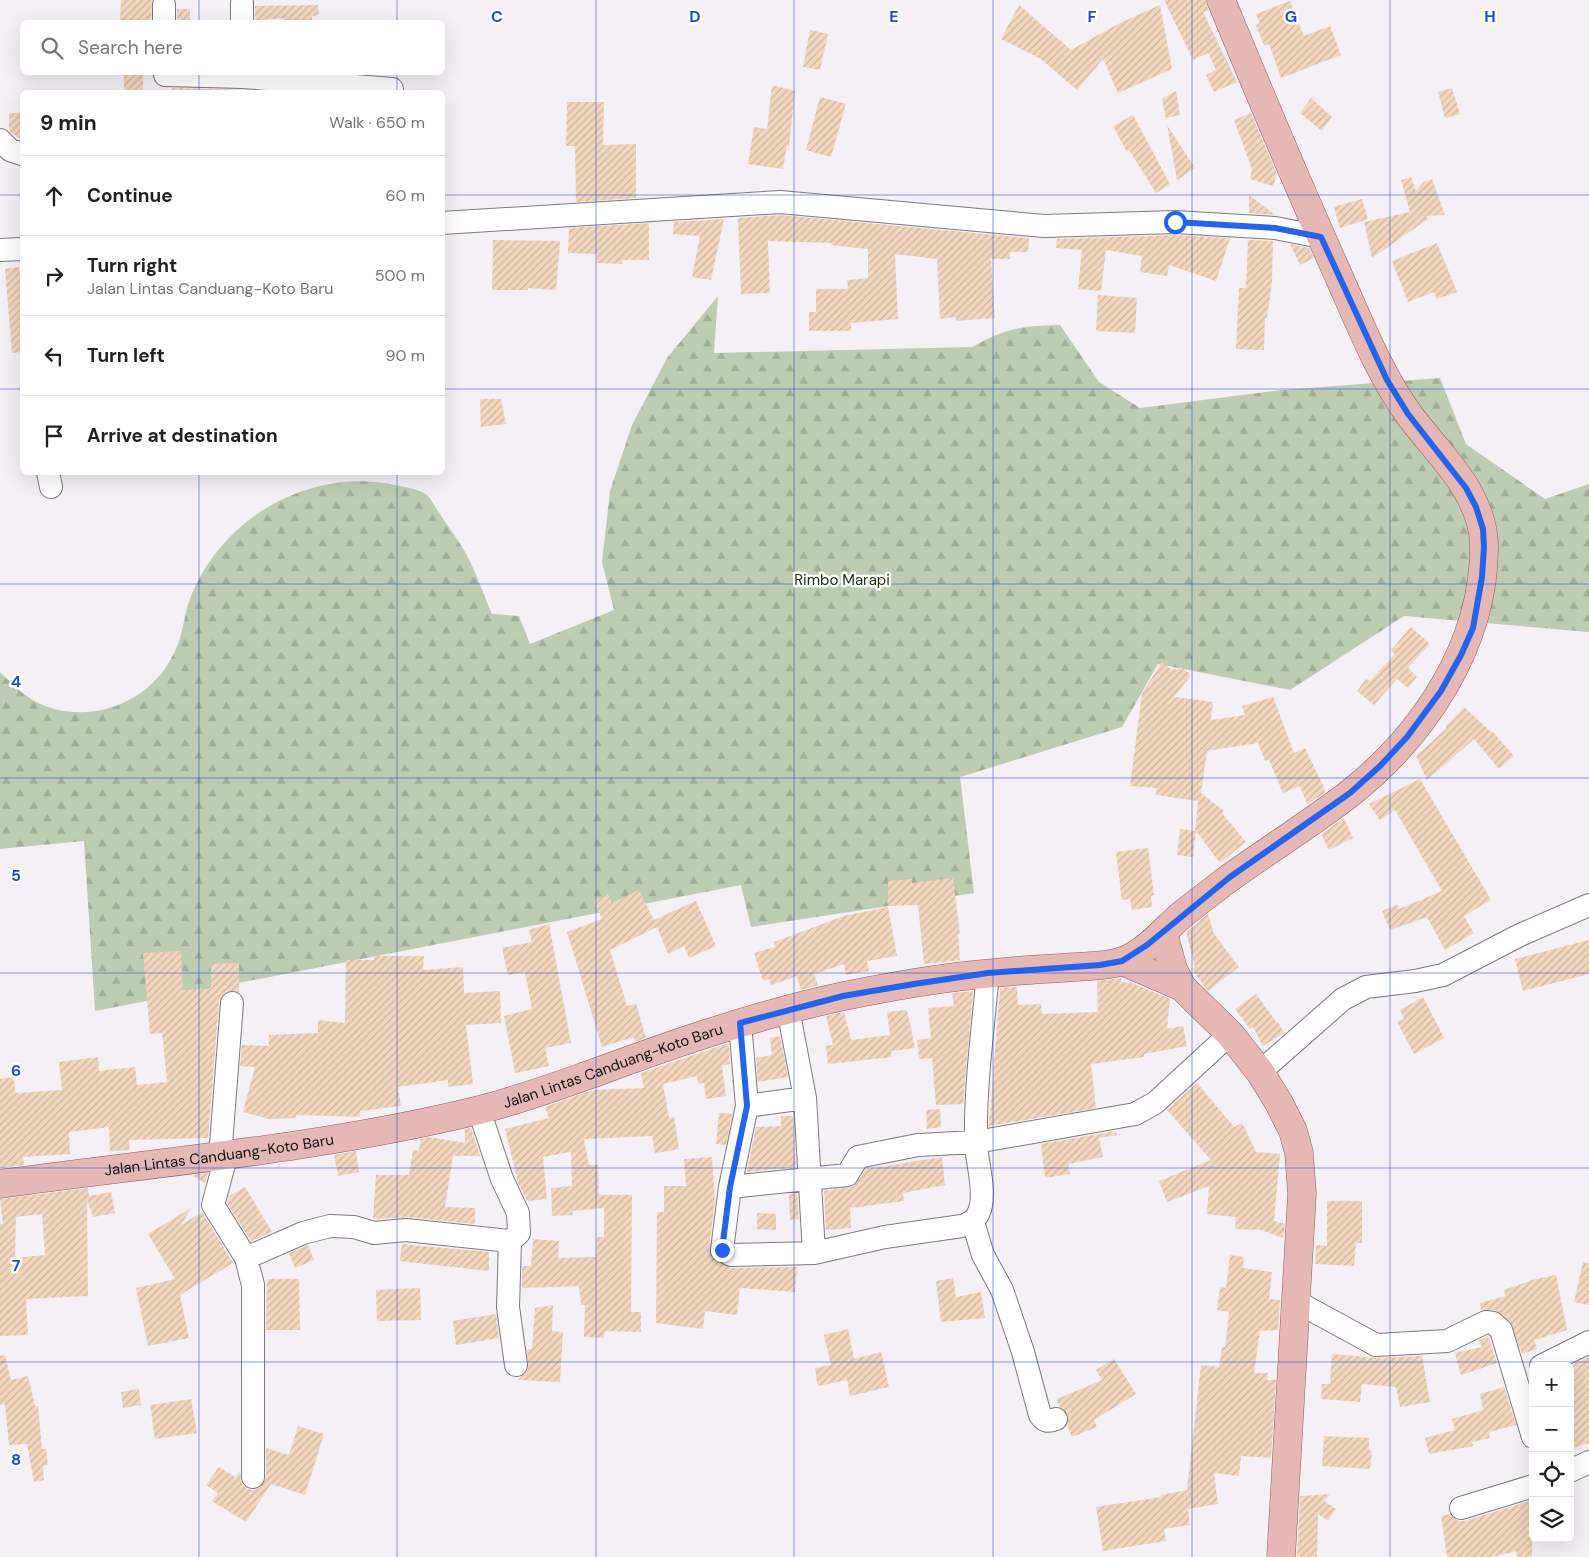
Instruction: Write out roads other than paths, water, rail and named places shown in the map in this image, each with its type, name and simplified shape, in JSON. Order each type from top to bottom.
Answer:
[{"type":"main road","name":"Jalan Lintas Canduang-Koto Baru","points":[[0,1184],[223,1157],[380,1132],[479,1110],[544,1092],[740,1023],[852,995],[988,973],[1100,965],[1122,961],[1163,932],[1192,906],[1350,793],[1380,766],[1407,737],[1441,691],[1461,655],[1473,628],[1484,547],[1483,529],[1476,507],[1466,488],[1408,414],[1387,380],[1321,237],[1221,0]]},
{"type":"main road","points":[[1163,932],[1173,969],[1182,987],[1230,1034],[1260,1072],[1280,1102],[1293,1131],[1299,1153],[1302,1194],[1281,1557]]},
{"type":"main road","points":[[1122,961],[1182,987]]},
{"type":"street","points":[[164,80],[243,81],[392,90]]},
{"type":"street","points":[[0,140],[10,150],[20,153]]},
{"type":"street","points":[[445,223],[780,202],[1044,226],[1175,222],[1275,228],[1321,237]]},
{"type":"street","points":[[0,250],[20,249]]},
{"type":"street","points":[[1260,1072],[1343,999],[1354,992],[1366,987],[1415,981],[1442,975],[1520,935],[1589,905]]},
{"type":"street","points":[[740,1023],[747,1106],[730,1187],[722,1250],[731,1255],[814,1253],[885,1237],[962,1226],[973,1222],[979,1213],[982,1202],[976,1142],[988,973]]},
{"type":"street","points":[[232,1003],[223,1157],[213,1206],[246,1258],[253,1285],[252,1477]]},
{"type":"street","points":[[788,1010],[805,1098],[814,1253]]},
{"type":"street","points":[[730,1187],[809,1177],[847,1175],[858,1157],[918,1146],[976,1142],[1135,1114],[1155,1103],[1230,1034]]},
{"type":"street","points":[[747,1106],[805,1098]]},
{"type":"street","points":[[479,1110],[502,1179],[518,1213],[519,1233],[510,1241],[508,1307],[516,1365]]},
{"type":"street","points":[[973,1222],[983,1255],[1002,1290],[1023,1352],[1040,1415],[1043,1420],[1049,1422],[1056,1419]]},
{"type":"street","points":[[246,1258],[303,1233],[330,1226],[354,1227],[374,1233],[406,1230],[510,1241]]},
{"type":"street","points":[[1297,1302],[1376,1345],[1447,1341],[1486,1322],[1494,1323],[1501,1330],[1524,1374],[1529,1409]]},
{"type":"street","points":[[1549,1362],[1589,1342]]},
{"type":"street","points":[[1574,1469],[1589,1462]]},
{"type":"street","points":[[1461,1508],[1529,1487]]},
{"type":"park label","name":"Rimbo Marapi","points":[[842,580]]}]
